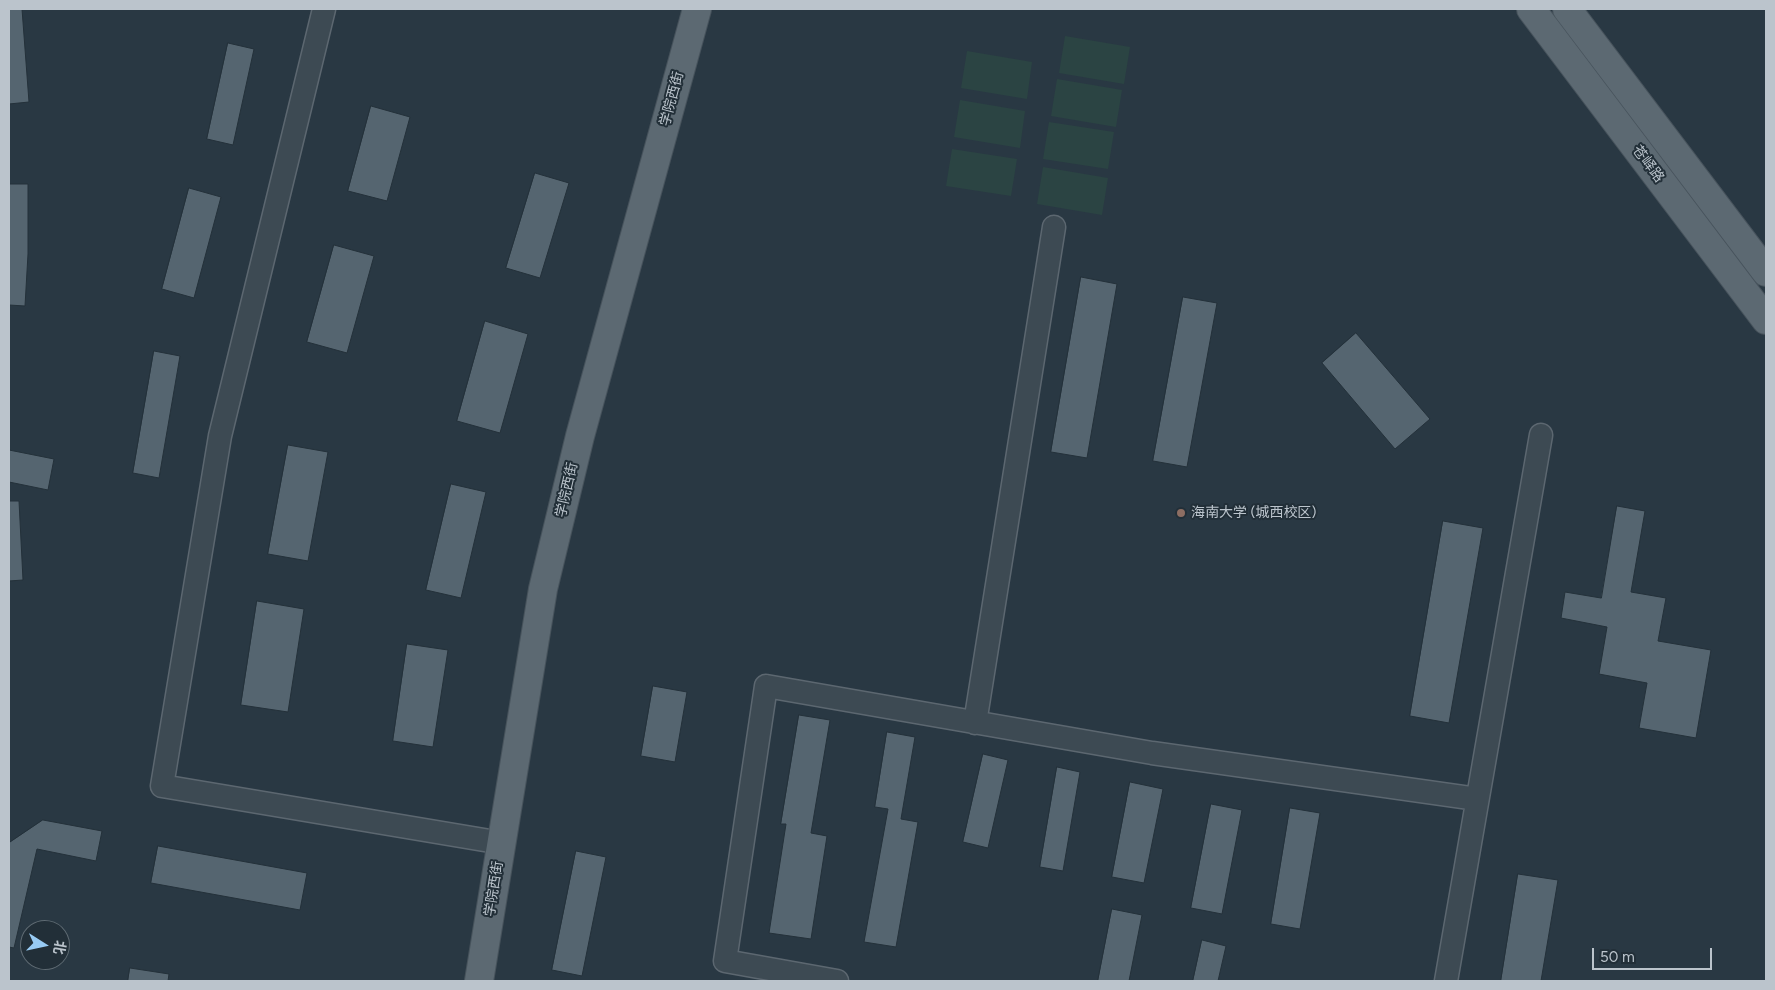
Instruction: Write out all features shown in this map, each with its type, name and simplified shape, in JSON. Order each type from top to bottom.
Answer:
[{"type":"main road","name":"学院西街","points":[[480,981],[493,842],[529,576],[564,432],[680,9]]},
{"type":"main road","name":"学院西街","points":[[463,981],[493,842],[545,580],[580,436],[697,9]]},
{"type":"main road","name":"苍峄路","points":[[1531,9],[1766,320]]},
{"type":"main road","name":"苍峄路","points":[[1567,9],[1766,272]]},
{"type":"street","points":[[324,9],[220,436],[162,786],[493,842]]},
{"type":"street","points":[[975,722],[1054,227]]},
{"type":"street","points":[[1446,981],[1476,799],[1541,435]]},
{"type":"street","points":[[837,981],[725,961],[766,686],[1152,753],[1476,799]]},
{"type":"green space","points":[[1065,36],[1130,47],[1124,84],[1059,73]]},
{"type":"green space","points":[[967,51],[1032,62],[1027,99],[961,88]]},
{"type":"green space","points":[[1057,79],[1122,90],[1116,127],[1051,116]]},
{"type":"green space","points":[[960,100],[1025,111],[1020,148],[954,137]]},
{"type":"green space","points":[[1049,122],[1114,132],[1108,169],[1043,159]]},
{"type":"green space","points":[[952,149],[1017,159],[1011,196],[946,186]]},
{"type":"green space","points":[[1043,167],[1108,178],[1102,215],[1037,204]]},
{"type":"building","points":[[9,9],[22,9],[29,102],[9,104]]},
{"type":"building","points":[[228,43],[254,49],[233,145],[207,139]]},
{"type":"building","points":[[371,106],[410,117],[387,201],[348,191]]},
{"type":"building","points":[[535,173],[569,183],[540,278],[506,268]]},
{"type":"building","points":[[9,184],[28,184],[28,254],[25,306],[9,305]]},
{"type":"building","points":[[189,188],[221,197],[194,298],[162,289]]},
{"type":"building","points":[[334,245],[374,256],[347,353],[307,342]]},
{"type":"building","points":[[1081,277],[1117,284],[1087,458],[1051,452]]},
{"type":"building","points":[[1183,297],[1217,303],[1187,467],[1153,461]]},
{"type":"building","points":[[485,321],[528,334],[500,433],[457,421]]},
{"type":"building","points":[[1356,333],[1430,419],[1395,449],[1322,363]]},
{"type":"building","points":[[154,351],[180,356],[159,478],[133,473]]},
{"type":"building","points":[[288,445],[328,452],[308,561],[268,554]]},
{"type":"building","points":[[9,450],[54,459],[48,490],[9,482]]},
{"type":"building","points":[[451,484],[486,492],[461,598],[426,590]]},
{"type":"building","points":[[9,501],[19,501],[23,580],[9,581]]},
{"type":"building","points":[[1617,506],[1645,511],[1631,592],[1666,598],[1658,641],[1711,650],[1696,738],[1639,728],[1647,683],[1599,674],[1607,627],[1561,618],[1565,592],[1601,598]]},
{"type":"building","points":[[1443,521],[1483,528],[1449,723],[1410,716]]},
{"type":"building","points":[[257,601],[304,609],[288,712],[241,705]]},
{"type":"building","points":[[407,644],[448,650],[433,747],[393,741]]},
{"type":"building","points":[[653,686],[687,692],[675,762],[641,756]]},
{"type":"building","points":[[799,715],[830,720],[811,833],[827,836],[811,939],[769,933],[786,824],[781,824]]},
{"type":"building","points":[[887,732],[915,737],[901,819],[918,822],[896,947],[864,942],[888,809],[875,807]]},
{"type":"building","points":[[983,754],[1008,760],[988,848],[963,842]]},
{"type":"building","points":[[1057,767],[1080,772],[1063,871],[1040,867]]},
{"type":"building","points":[[1130,782],[1163,789],[1144,883],[1112,877]]},
{"type":"building","points":[[1211,804],[1242,810],[1222,914],[1191,908]]},
{"type":"building","points":[[1290,808],[1320,813],[1300,929],[1271,924]]},
{"type":"building","points":[[43,820],[102,831],[96,861],[37,849],[14,948],[9,947],[9,843]]},
{"type":"building","points":[[158,846],[307,873],[300,910],[151,883]]},
{"type":"building","points":[[576,851],[606,857],[582,976],[552,970]]},
{"type":"building","points":[[1518,874],[1558,880],[1541,981],[1501,981]]},
{"type":"building","points":[[1112,909],[1142,915],[1129,981],[1098,981]]},
{"type":"building","points":[[1202,940],[1226,946],[1218,981],[1193,981]]},
{"type":"building","points":[[130,968],[169,974],[168,981],[128,981]]},
{"type":"place","name":"海南大学 (城西校区)","points":[[1181,513]]}]
